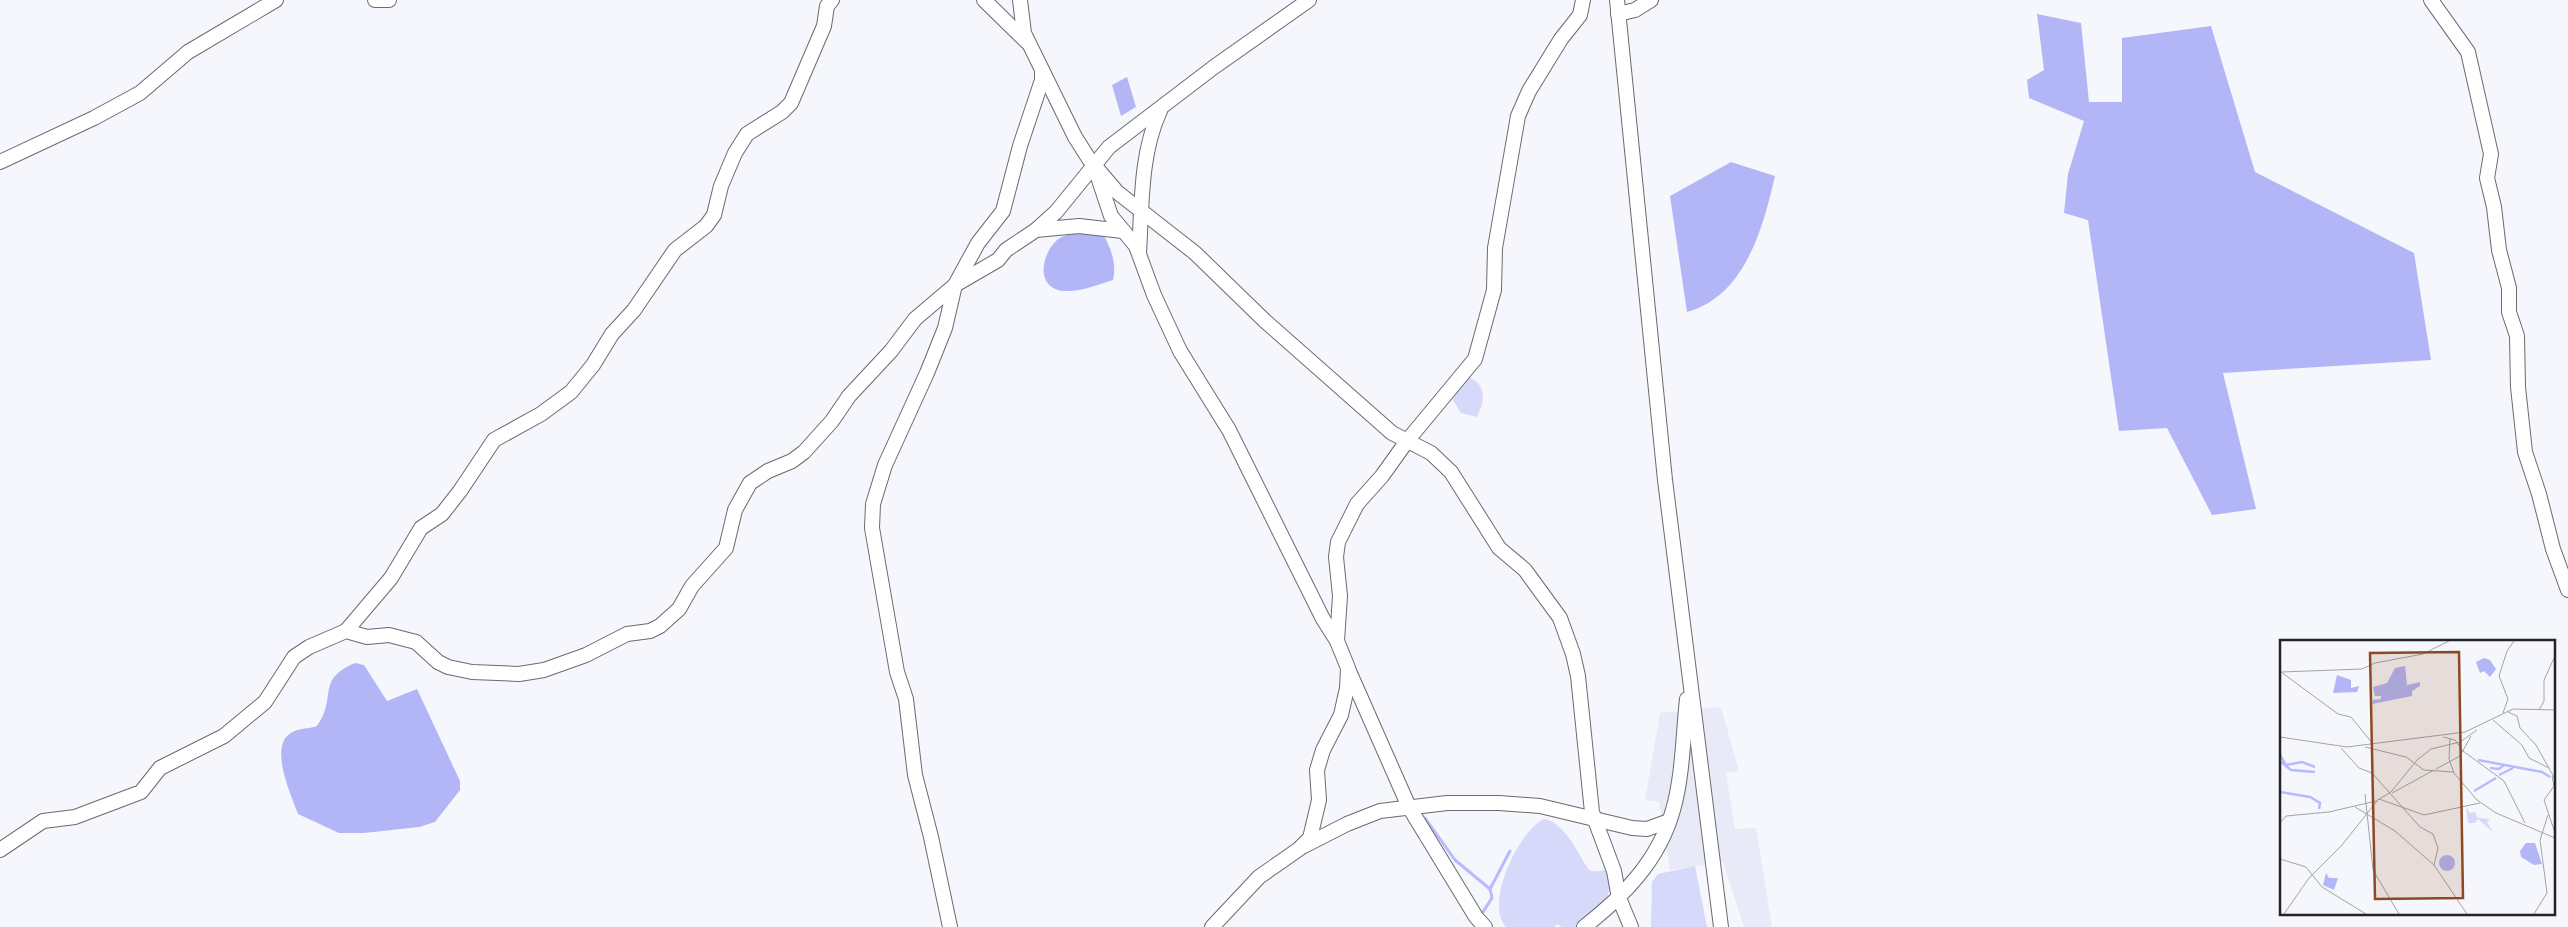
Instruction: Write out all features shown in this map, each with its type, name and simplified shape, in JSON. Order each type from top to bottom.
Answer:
[{"type":"street","points":[[0,162],[94,118],[140,93],[188,52],[276,0]]},
{"type":"street","points":[[375,0],[389,0]]},
{"type":"street","points":[[0,850],[43,820],[75,817],[141,792],[160,768],[224,736],[265,702],[294,657],[309,646],[346,631],[391,578],[421,528],[442,514],[460,491],[494,440],[541,414],[571,392],[593,365],[612,334],[634,310],[676,250],[706,226],[714,215],[721,186],[735,153],[747,134],[782,112],[791,103],[824,26],[827,6],[832,0]]},
{"type":"street","points":[[984,0],[1029,44]]},
{"type":"street","points":[[1020,0],[1022,25],[1029,44],[1075,137],[1093,164],[1117,192],[1195,254],[1265,321],[1392,433],[1431,453],[1451,472],[1499,548],[1525,570],[1560,618],[1574,654],[1578,676],[1586,774],[1594,819],[1614,871],[1619,898],[1631,927]]},
{"type":"street","points":[[346,631],[367,637],[389,635],[416,642],[438,662],[448,667],[472,672],[519,674],[544,670],[586,655],[627,634],[650,631],[660,626],[679,609],[692,586],[726,548],[735,510],[750,483],[768,471],[792,461],[804,452],[832,421],[849,396],[891,351],[915,319],[955,285],[998,260],[1006,250],[1036,230],[1056,212],[1093,164],[1109,147],[1214,67],[1309,0]]},
{"type":"street","points":[[1337,641],[1340,596],[1336,557],[1338,542],[1357,504],[1382,476],[1407,441],[1475,359],[1494,290],[1496,248],[1518,116],[1529,91],[1561,39],[1580,15],[1583,0]]},
{"type":"street","points":[[1617,0],[1665,480],[1721,927]]},
{"type":"street","points":[[1618,14],[1635,10],[1650,0]]},
{"type":"street","points":[[2431,0],[2468,52],[2491,154],[2487,178],[2494,207],[2499,250],[2509,288],[2509,312],[2517,336],[2518,387],[2525,452],[2539,494],[2553,549],[2568,590]]},
{"type":"street","points":[[950,927],[932,837],[915,775],[906,699],[896,672],[872,528],[873,504],[885,465],[928,373],[945,328],[955,285],[978,243],[1002,211],[1020,146],[1042,80],[1042,70]]},
{"type":"street","points":[[1139,253],[1150,136],[1163,106]]},
{"type":"street","points":[[1093,164],[1106,206],[1111,216],[1139,253],[1154,295],[1180,351],[1229,430],[1323,619],[1337,641],[1409,807],[1476,917],[1485,927]]},
{"type":"street","points":[[1036,230],[1079,226],[1123,231]]},
{"type":"street","points":[[1299,849],[1310,838],[1316,821],[1319,800],[1317,770],[1323,750],[1341,715],[1347,688],[1348,668]]},
{"type":"street","points":[[1584,927],[1619,898],[1648,865],[1669,821],[1678,784],[1690,675]]},
{"type":"street","points":[[1212,927],[1259,877],[1299,849],[1347,824],[1380,811],[1447,803],[1499,803],[1540,806],[1632,828],[1647,829],[1669,821]]},
{"type":"shaded area","points":[[2037,14],[2081,23],[2089,102],[2122,102],[2122,38],[2211,26],[2255,172],[2414,253],[2431,360],[2223,373],[2256,509],[2212,515],[2167,428],[2119,431],[2088,220],[2064,213],[2068,174],[2084,121],[2029,98],[2027,80],[2044,70]]},
{"type":"shaded area","points":[[1127,77],[1136,107],[1121,116],[1112,85]]},
{"type":"shaded area","points":[[1731,162],[1775,176],[1764,217],[1748,258],[1737,276],[1724,291],[1707,304],[1687,312],[1670,196]]},
{"type":"shaded area","points":[[1086,231],[1101,232],[1105,237],[1114,262],[1113,280],[1077,290],[1064,291],[1055,289],[1048,284],[1045,278],[1044,270],[1047,254],[1057,240],[1063,236]]},
{"type":"shaded area","points":[[1469,377],[1479,385],[1483,394],[1482,405],[1477,417],[1461,413],[1451,397]]},
{"type":"shaded area","points":[[355,663],[364,665],[387,701],[417,689],[460,781],[460,790],[435,822],[419,827],[364,833],[339,833],[298,814],[284,772],[282,749],[284,740],[294,731],[317,726],[323,716],[331,683],[335,676],[343,669]]},
{"type":"shaded area","points":[[1721,707],[1739,771],[1726,773],[1735,829],[1756,828],[1772,927],[1744,927],[1723,862],[1670,870],[1659,802],[1645,800],[1660,713]]},
{"type":"shaded area","points":[[1544,819],[1553,822],[1561,828],[1588,869],[1591,871],[1607,870],[1610,888],[1603,903],[1575,927],[1562,927],[1557,924],[1554,927],[1506,927],[1500,916],[1499,902],[1507,869],[1524,837]]},
{"type":"shaded area","points":[[1695,866],[1707,927],[1651,927],[1652,882],[1658,874]]},
{"type":"waterway","points":[[1425,818],[1455,860],[1490,889],[1492,898],[1481,915]]},
{"type":"waterway","points":[[1490,889],[1510,851]]}]
